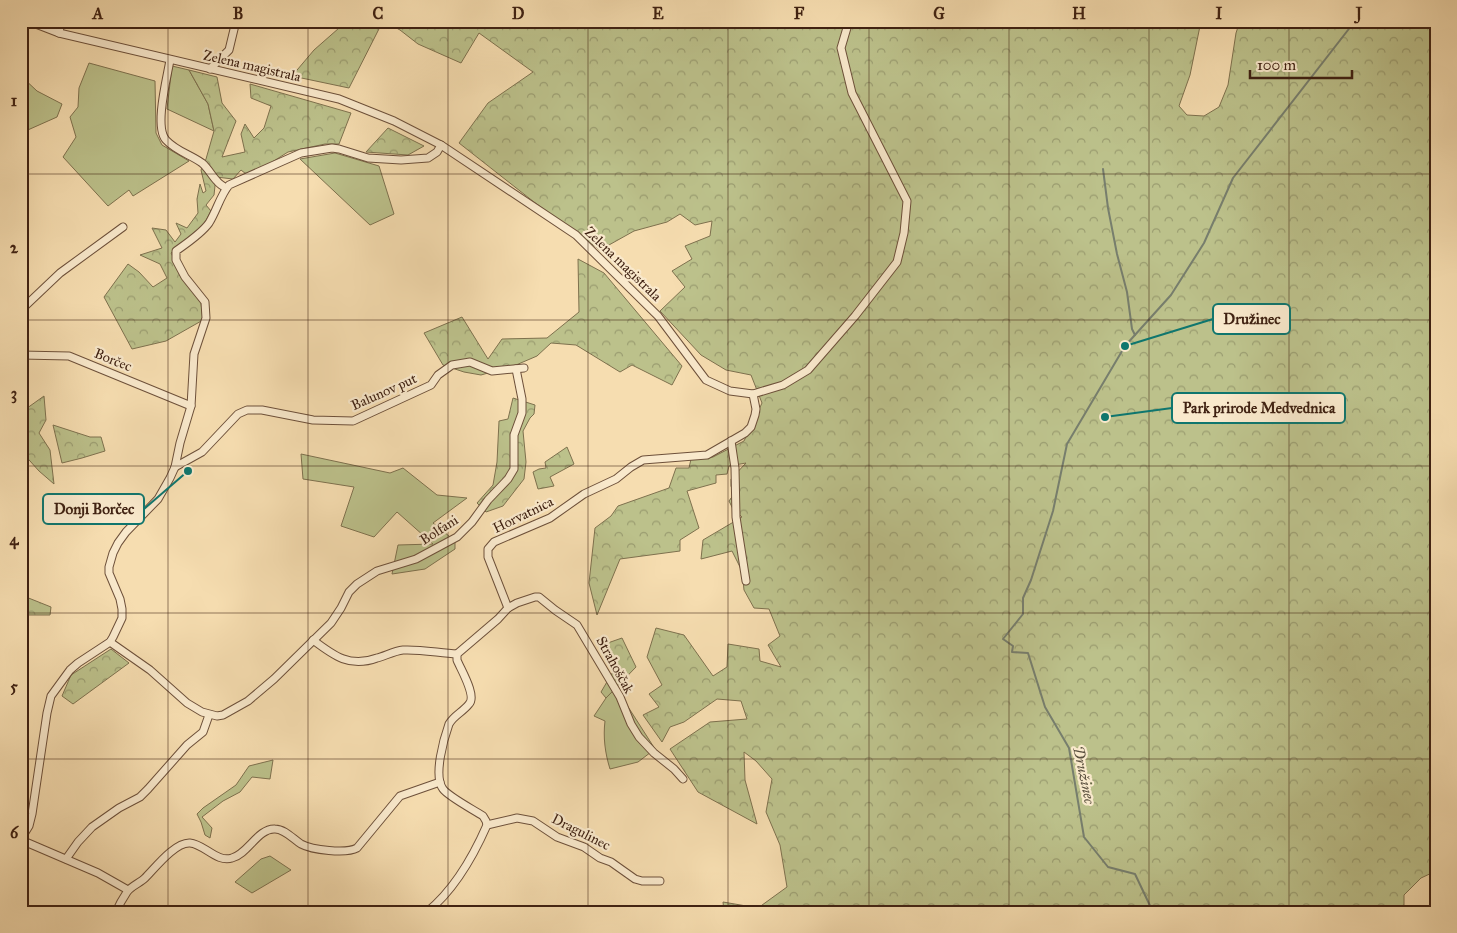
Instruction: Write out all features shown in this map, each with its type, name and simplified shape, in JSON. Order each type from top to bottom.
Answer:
[{"type":"street","name":"Zelena magistrala","points":[[28,21],[58,34],[339,99],[394,121],[441,145],[576,235],[658,316],[706,380],[730,391],[753,394],[783,385],[808,370],[855,316],[897,262],[904,234],[907,201],[852,93],[842,48],[849,21]]},
{"type":"street","points":[[58,34],[61,21]]},
{"type":"street","points":[[210,69],[229,50],[236,21]]},
{"type":"street","points":[[170,60],[162,107],[161,125],[163,135],[175,147],[204,164],[218,183],[226,188]]},
{"type":"street","points":[[128,890],[98,873],[21,840],[29,826],[32,814],[46,713],[51,696],[70,670],[110,642],[117,630],[122,618],[122,609],[120,599],[109,573],[113,553],[118,542],[126,532],[158,499],[175,467],[191,406],[194,354],[206,318],[205,302],[185,277],[176,260],[176,251],[207,225],[216,212],[229,185],[301,153],[332,148],[368,158],[401,160],[428,158],[437,152],[441,145]]},
{"type":"street","points":[[21,310],[60,273],[123,227]]},
{"type":"street","name":"Borčec","points":[[21,355],[69,356],[191,406]]},
{"type":"street","name":"Balunov put","points":[[175,467],[202,452],[238,414],[246,410],[262,410],[313,420],[353,421],[431,385],[438,375],[452,365],[470,362],[492,370],[520,368]]},
{"type":"street","name":"Bolfani","points":[[210,715],[223,716],[248,701],[274,679],[336,616],[349,592],[357,584],[377,571],[416,559],[457,537],[472,522],[488,500],[508,479],[514,469],[514,435],[522,413],[520,368]]},
{"type":"street","name":"Horvatnica","points":[[508,608],[488,557],[488,549],[494,542],[550,518],[584,494],[616,479],[643,460],[707,455],[745,433],[751,427],[756,409],[753,394]]},
{"type":"street","points":[[731,441],[735,468],[736,517],[746,581]]},
{"type":"street","name":"Strahoščak","points":[[508,608],[539,596],[577,625],[620,697],[638,737],[683,779]]},
{"type":"street","points":[[313,640],[334,656],[355,662],[370,660],[403,650],[457,654],[508,608]]},
{"type":"street","points":[[66,859],[78,842],[92,828],[118,808],[140,797],[148,790],[187,745],[203,732],[210,715],[195,709],[150,670],[110,642]]},
{"type":"street","points":[[427,912],[441,899],[468,864],[487,825],[483,816],[444,790],[440,782],[440,762],[450,724],[452,719],[470,704],[472,700],[471,691],[457,660],[457,654]]},
{"type":"street","points":[[116,912],[128,890],[145,878],[174,850],[186,843],[195,844],[222,858],[232,858],[263,833],[273,828],[282,830],[308,847],[343,851],[354,850],[400,796],[440,782]]},
{"type":"street","name":"Dragulinec","points":[[487,825],[518,818],[533,821],[557,837],[584,846],[635,879],[660,881]]},
{"type":"green space","points":[[347,21],[383,21],[349,88],[292,76],[314,50]]},
{"type":"green space","points":[[384,21],[1203,21],[1200,26],[1190,75],[1179,106],[1187,115],[1204,116],[1219,107],[1228,85],[1236,33],[1240,21],[1436,21],[1436,871],[1421,878],[1404,895],[1404,907],[1396,912],[724,912],[723,902],[758,908],[787,887],[780,845],[766,812],[772,779],[756,761],[744,752],[745,780],[757,824],[698,792],[670,749],[710,722],[747,719],[741,701],[717,699],[684,722],[670,727],[662,742],[643,715],[659,707],[649,694],[662,685],[647,657],[656,628],[684,635],[713,676],[727,667],[728,644],[759,649],[760,661],[781,667],[768,645],[780,636],[769,609],[754,608],[744,590],[742,571],[732,551],[701,559],[703,540],[742,517],[733,509],[729,501],[734,494],[731,479],[746,463],[729,466],[727,474],[716,475],[716,483],[687,491],[699,528],[680,540],[680,551],[620,559],[597,615],[589,583],[595,528],[611,516],[618,506],[669,488],[676,468],[689,468],[691,459],[713,457],[744,441],[762,403],[751,375],[726,370],[701,355],[660,311],[685,287],[672,271],[692,259],[685,246],[710,236],[712,221],[695,225],[680,214],[667,222],[634,231],[600,250],[534,202],[459,143],[488,103],[533,72],[479,33],[461,63],[418,44],[400,30]]},
{"type":"green space","points":[[89,63],[155,81],[156,133],[162,145],[189,161],[133,196],[129,190],[108,206],[63,157],[76,137],[70,117],[78,107],[79,88]]},
{"type":"green space","points":[[172,66],[189,70],[208,104],[214,131],[167,109]]},
{"type":"green space","points":[[189,70],[217,77],[222,103],[236,121],[222,157],[245,152],[241,134],[245,124],[254,138],[264,128],[271,106],[251,98],[250,84],[351,113],[339,144],[325,144],[288,152],[269,164],[246,174],[241,170],[233,179],[216,177],[214,195],[206,205],[211,211],[204,224],[171,253],[190,288],[201,303],[203,320],[166,341],[132,349],[104,297],[128,264],[139,272],[153,287],[167,278],[160,264],[140,255],[162,248],[152,228],[166,230],[175,242],[181,234],[176,223],[187,228],[198,213],[197,199],[200,184],[203,193],[206,191],[201,170],[214,131],[208,104]]},
{"type":"green space","points":[[21,76],[37,91],[62,104],[57,117],[21,133]]},
{"type":"green space","points":[[388,128],[424,146],[408,155],[366,152]]},
{"type":"green space","points":[[335,153],[379,166],[394,214],[370,225],[300,159]]},
{"type":"green space","points":[[578,259],[604,273],[682,366],[672,385],[632,365],[620,372],[576,345],[551,343],[537,356],[516,365],[481,375],[443,365],[424,333],[462,317],[488,359],[502,339],[547,338],[579,312]]},
{"type":"green space","points":[[44,396],[46,420],[39,433],[50,450],[54,484],[21,451],[21,428],[27,424],[23,411]]},
{"type":"green space","points":[[513,398],[535,405],[534,414],[523,431],[526,462],[524,479],[503,506],[486,512],[477,503],[493,485],[497,462],[499,421],[508,419]]},
{"type":"green space","points":[[53,425],[90,437],[101,437],[105,451],[62,463]]},
{"type":"green space","points":[[567,447],[574,464],[550,477],[554,486],[538,489],[533,472],[546,468],[545,462]]},
{"type":"green space","points":[[301,454],[390,473],[403,468],[437,495],[467,498],[433,523],[455,541],[455,549],[425,569],[392,574],[398,545],[433,544],[397,512],[374,537],[341,526],[354,487],[303,479]]},
{"type":"green space","points":[[21,595],[51,607],[50,615],[26,615],[21,611]]},
{"type":"green space","points":[[622,638],[636,667],[606,698],[601,692],[614,670],[602,645]]},
{"type":"green space","points":[[111,649],[129,663],[73,704],[62,696],[71,675]]},
{"type":"green space","points":[[616,688],[655,749],[638,762],[610,769],[605,745],[605,721],[594,716],[606,698]]},
{"type":"green space","points":[[273,760],[270,779],[252,777],[240,792],[223,801],[202,817],[212,828],[210,838],[205,835],[197,814],[236,785],[249,766]]},
{"type":"green space","points":[[270,856],[291,870],[252,893],[235,882],[261,859]]},
{"type":"waterway","name":"Družinec","points":[[1153,912],[1135,874],[1108,867],[1084,837],[1069,748],[1045,707],[1028,653],[1012,652],[1013,646],[1003,639],[1023,614],[1023,598],[1031,580],[1053,511],[1067,444],[1125,346],[1171,295],[1204,243],[1233,178],[1355,21]]},
{"type":"waterway","points":[[1103,169],[1108,208],[1127,292],[1132,329],[1135,335]]},
{"type":"place","name":"Družinec","points":[[1125,346]]},
{"type":"place","name":"Park prirode Medvednica","points":[[1105,417]]},
{"type":"place","name":"Donji Borčec","points":[[188,471]]}]
